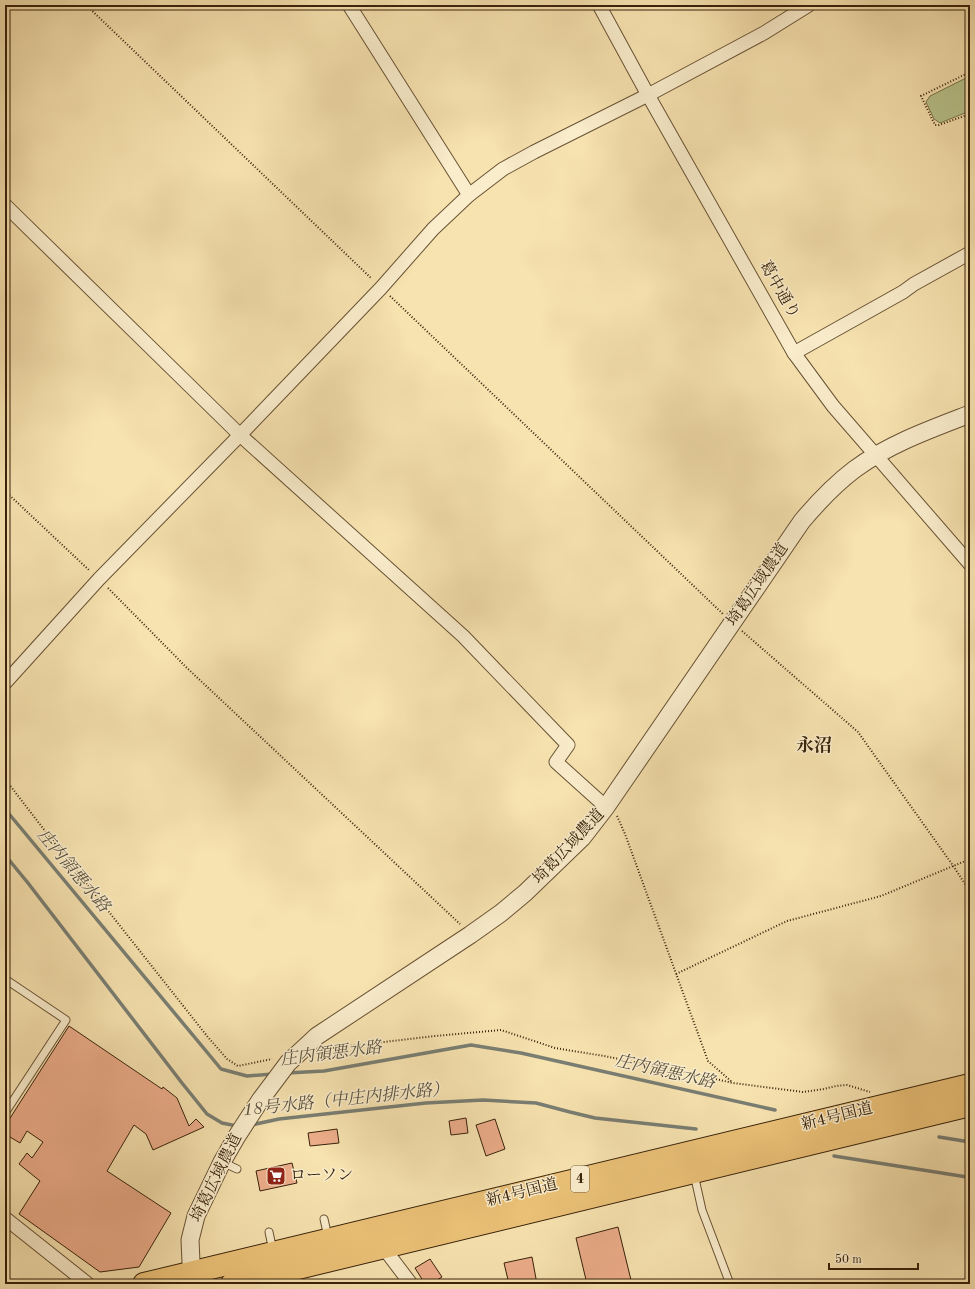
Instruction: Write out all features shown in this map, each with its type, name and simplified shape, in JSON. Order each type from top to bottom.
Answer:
[{"type":"highway","name":"新4号国道","points":[[144,1284],[191,1278],[274,1253],[326,1229],[880,1107],[970,1085]]},
{"type":"highway","name":"新4号国道","points":[[232,1284],[970,1105]]},
{"type":"street","points":[[349,5],[469,195]]},
{"type":"street","name":"葛中通り","points":[[599,5],[648,95],[794,353],[833,406],[970,564]]},
{"type":"street","points":[[5,683],[99,578],[240,435],[381,288],[433,229],[469,195],[503,169],[648,95],[764,32],[809,5]]},
{"type":"street","points":[[5,205],[240,435],[463,636],[568,745],[556,762],[606,807]]},
{"type":"street","points":[[794,353],[970,253]]},
{"type":"street","name":"埼葛広域農道","points":[[191,1278],[190,1240],[196,1216],[230,1165],[237,1136],[254,1108],[290,1060],[317,1036],[501,913],[525,893],[582,838],[606,807],[802,521],[817,503],[855,469],[876,455],[918,434],[970,414]]},
{"type":"street","points":[[5,1218],[88,1284]]},
{"type":"street","points":[[383,1247],[411,1284]]},
{"type":"lane","points":[[5,980],[66,1020],[5,1113]]},
{"type":"lane","points":[[694,1171],[702,1210],[730,1284]]},
{"type":"lane","points":[[269,1232],[274,1253]]},
{"type":"path","points":[[86,5],[732,623],[858,732],[954,867],[970,892]]},
{"type":"path","points":[[970,72],[921,96],[935,125],[970,114]]},
{"type":"path","points":[[5,491],[99,578],[187,668],[431,896],[470,935]]},
{"type":"path","points":[[5,779],[206,1036],[227,1059],[238,1066],[280,1058],[290,1060]]},
{"type":"path","points":[[606,807],[617,817],[625,834],[708,1061],[733,1083]]},
{"type":"path","points":[[676,974],[788,921],[881,896],[954,867],[970,859]]},
{"type":"path","points":[[307,1044],[314,1050],[501,1030],[555,1048],[604,1056],[733,1083],[803,1092],[847,1085],[870,1092],[880,1107]]},
{"type":"green space","points":[[970,76],[970,111],[940,123],[934,119],[926,102],[930,96]]},
{"type":"building","points":[[69,1026],[162,1089],[163,1087],[177,1098],[189,1126],[196,1119],[204,1127],[153,1150],[146,1134],[134,1125],[107,1171],[171,1213],[139,1267],[100,1272],[19,1214],[40,1181],[19,1164],[27,1153],[32,1158],[43,1142],[27,1131],[20,1143],[5,1134],[5,1126]]},
{"type":"building","points":[[466,1118],[468,1133],[451,1135],[449,1121]]},
{"type":"building","points":[[495,1119],[505,1149],[486,1156],[476,1125]]},
{"type":"building","points":[[337,1129],[339,1143],[310,1146],[308,1133]]},
{"type":"building","points":[[292,1163],[297,1183],[260,1191],[256,1171]]},
{"type":"building","points":[[618,1227],[631,1280],[615,1284],[587,1284],[576,1238]]},
{"type":"building","points":[[532,1257],[537,1284],[509,1284],[504,1263]]},
{"type":"building","points":[[430,1259],[442,1277],[430,1284],[425,1284],[415,1268]]},
{"type":"waterway","name":"庄内領悪水路","points":[[5,809],[221,1069],[247,1076],[273,1074]]},
{"type":"waterway","name":"18号水路（中庄内排水路）","points":[[5,855],[207,1114],[222,1123],[237,1126]]},
{"type":"waterway","name":"庄内領悪水路","points":[[287,1073],[324,1071],[471,1045],[521,1053],[775,1110]]},
{"type":"waterway","name":"18号水路（中庄内排水路）","points":[[251,1125],[279,1119],[426,1103],[483,1100],[536,1103],[595,1118],[696,1129]]},
{"type":"waterway","name":"庄内領悪水路","points":[[939,1137],[970,1142]]},
{"type":"waterway","name":"18号水路（中庄内排水路）","points":[[834,1156],[970,1177]]},
{"type":"place","name":"ローソン","points":[[276,1176]]},
{"type":"district","name":"永沼","points":[[814,746]]}]
